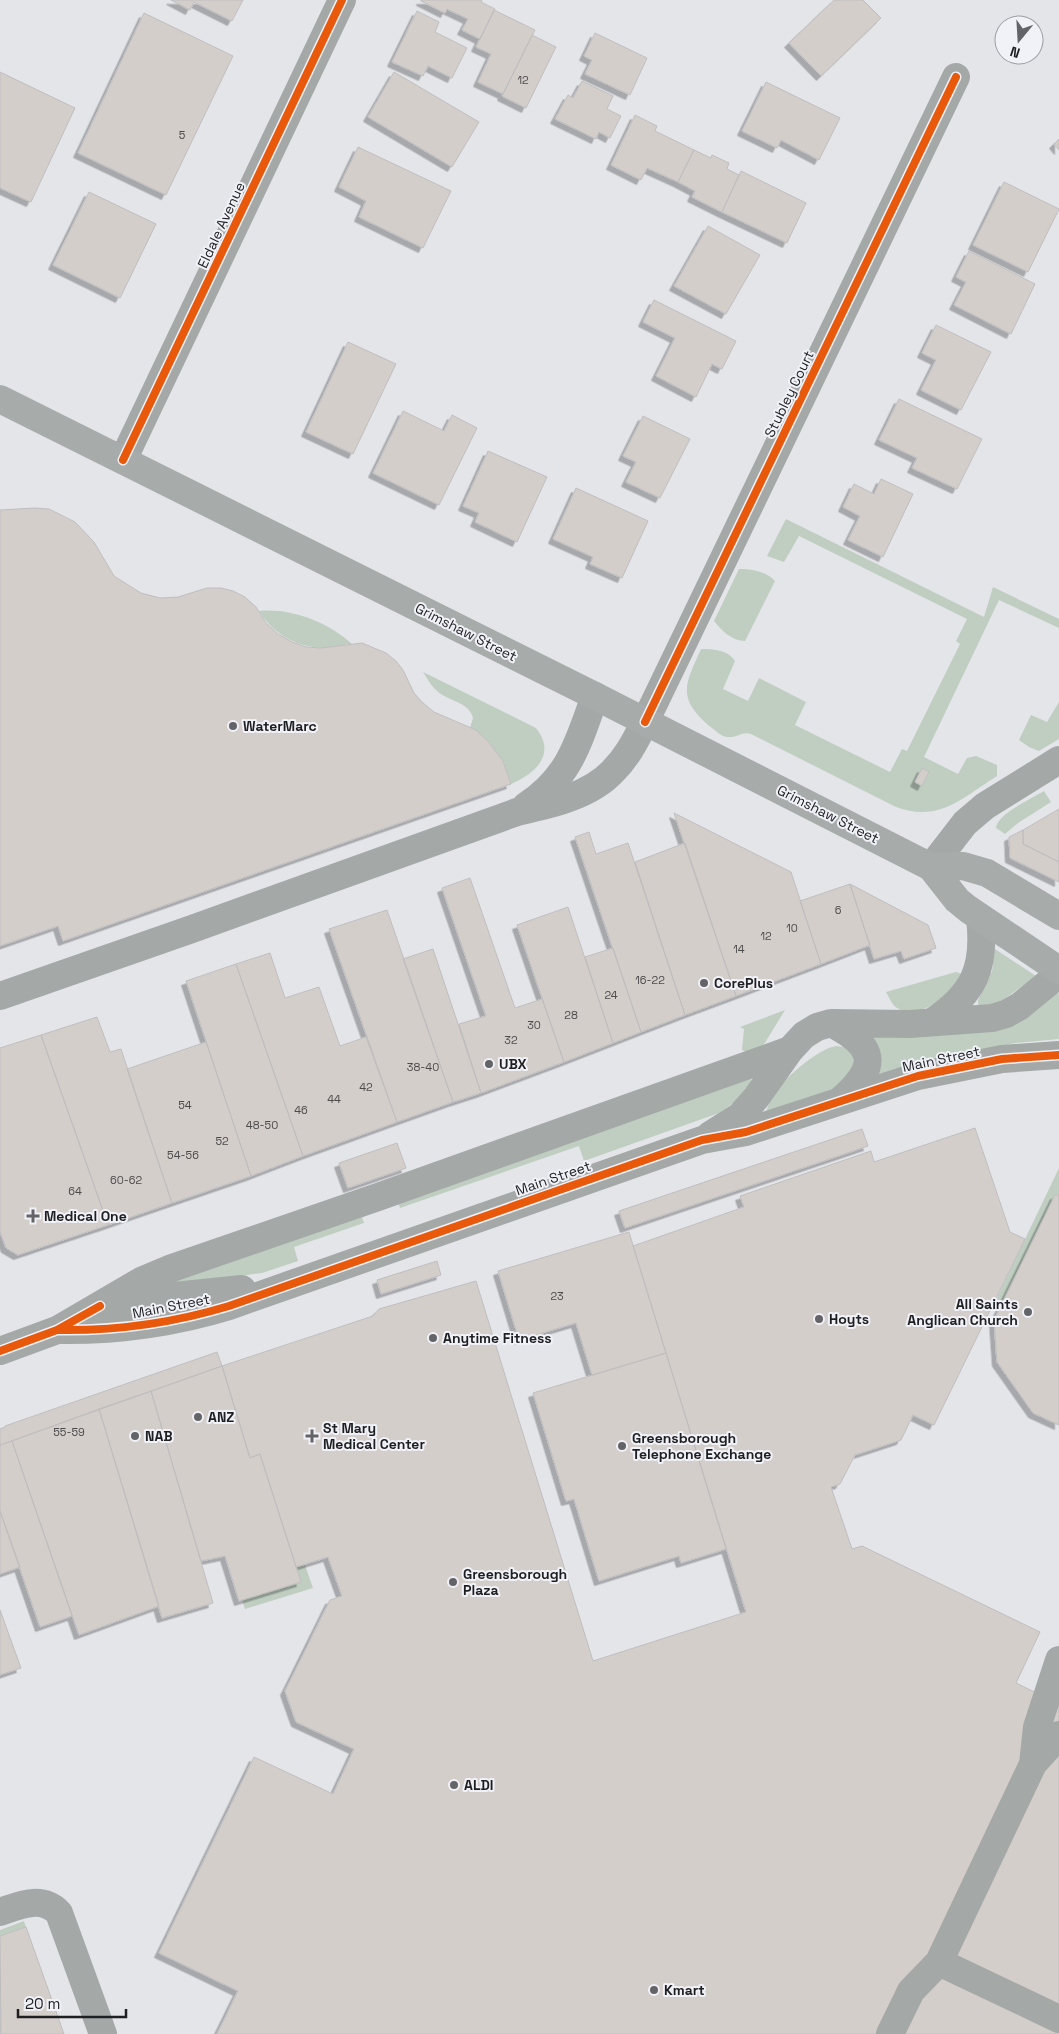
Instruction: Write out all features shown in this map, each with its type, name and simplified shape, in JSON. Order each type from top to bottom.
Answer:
[{"type":"main road","name":"Grimshaw Street","points":[[0,399],[595,696],[932,867],[957,900],[980,918],[1059,970]]},
{"type":"main road","name":"Grimshaw Street","points":[[932,867],[963,866],[987,873],[1059,916]]},
{"type":"street","name":"Eldale Avenue","points":[[123,460],[342,0]]},
{"type":"street","name":"Stubley Court","points":[[517,812],[568,798],[602,781],[621,763],[634,744],[956,76]]},
{"type":"street","points":[[0,996],[517,812],[536,799],[558,779],[576,746],[595,696]]},
{"type":"street","points":[[932,867],[965,824],[984,806],[1059,760]]},
{"type":"street","points":[[932,1022],[957,1003],[974,980],[982,955],[980,918]]},
{"type":"street","name":"Main Street","points":[[0,1351],[57,1330],[141,1281],[172,1268],[790,1050],[811,1031],[830,1023],[985,1020],[1006,1014],[1033,996],[1059,974]]},
{"type":"street","points":[[830,1023],[857,1041],[868,1061],[860,1082],[840,1100]]},
{"type":"street","points":[[702,1140],[733,1121],[751,1104],[790,1050]]},
{"type":"street","name":"Main Street","points":[[57,1330],[110,1330],[175,1320],[229,1306],[702,1140],[746,1132],[918,1076],[1016,1057],[1059,1055]]},
{"type":"street","points":[[100,1306],[143,1298],[291,1283]]},
{"type":"street","points":[[1033,1764],[1037,1727],[1059,1660]]},
{"type":"street","points":[[890,2034],[911,1991],[940,1962],[1033,1764],[1059,1735]]},
{"type":"street","points":[[0,1912],[30,1902],[37,1902],[52,1906],[59,1913],[103,2034]]},
{"type":"street","points":[[940,1962],[1059,2019]]},
{"type":"green space","points":[[786,519],[984,617],[993,587],[1059,619],[1059,628],[999,600],[924,757],[958,774],[967,758],[976,756],[997,765],[997,776],[950,806],[925,812],[911,811],[896,807],[751,734],[745,733],[725,737],[698,715],[688,698],[687,689],[691,671],[701,649],[720,651],[728,654],[735,661],[723,689],[748,701],[759,678],[806,702],[795,725],[890,772],[902,749],[907,751],[960,644],[956,641],[967,619],[799,536],[784,562],[767,556]]},
{"type":"green space","points":[[739,569],[763,573],[775,581],[745,641],[740,641],[724,632],[714,621]]},
{"type":"green space","points":[[259,611],[284,612],[308,618],[332,629],[352,644],[321,648],[300,644],[281,635]]},
{"type":"green space","points":[[423,672],[536,728],[542,737],[544,755],[535,769],[511,784],[496,752],[470,728],[473,718],[468,709],[438,692]]},
{"type":"green space","points":[[1059,702],[1059,739],[1039,751],[1019,740],[1031,715],[1047,722]]},
{"type":"green space","points":[[1044,791],[1051,802],[1018,823],[1005,834],[996,828],[1008,812]]},
{"type":"green space","points":[[995,949],[1036,976],[1000,1002],[980,1006],[978,1000],[992,971]]},
{"type":"green space","points":[[956,972],[962,974],[955,988],[944,998],[920,1010],[904,1011],[897,1008],[886,992]]},
{"type":"green space","points":[[1059,993],[1059,1039],[1015,1043],[938,1061],[879,1078],[873,1038],[875,1037]]},
{"type":"green space","points":[[785,1010],[763,1046],[746,1052],[742,1050],[744,1029],[740,1027]]},
{"type":"green space","points":[[836,1046],[844,1047],[854,1053],[853,1069],[829,1093],[767,1113],[769,1104],[775,1094],[794,1072],[817,1055]]},
{"type":"green space","points":[[752,1078],[743,1094],[719,1113],[584,1161],[579,1146],[400,1208],[398,1201]]},
{"type":"green space","points":[[1059,1168],[1059,1195],[1055,1195],[1002,1305],[995,1302]]},
{"type":"green space","points":[[361,1214],[364,1223],[294,1247],[298,1261],[262,1273],[173,1284],[172,1281]]},
{"type":"green space","points":[[305,1565],[313,1588],[245,1609],[242,1600],[301,1582],[296,1567]]},
{"type":"green space","points":[[24,1921],[26,1927],[0,1936],[0,1930]]},
{"type":"building","points":[[171,0],[243,0],[232,21],[194,2],[190,10]]},
{"type":"building","points":[[421,0],[482,0],[481,2],[495,9],[480,39],[462,30],[468,19],[447,9],[445,13]]},
{"type":"building","points":[[834,0],[863,0],[881,18],[821,76],[789,43]]},
{"type":"building","points":[[494,10],[535,30],[503,94],[478,82],[491,54],[476,47]]},
{"type":"building","points":[[417,11],[439,22],[435,32],[467,48],[452,78],[428,66],[423,76],[392,62]]},
{"type":"building","points":[[144,13],[233,56],[166,195],[78,153]]},
{"type":"building","points":[[595,33],[647,58],[630,95],[585,74],[592,60],[584,56]]},
{"type":"building","points":[[532,35],[556,47],[526,108],[502,96]]},
{"type":"building","points":[[0,72],[75,108],[31,202],[0,188]]},
{"type":"building","points":[[394,72],[479,122],[452,167],[368,117]]},
{"type":"building","points":[[582,81],[613,96],[607,109],[621,116],[610,138],[599,132],[596,139],[555,119],[568,95],[573,98]]},
{"type":"building","points":[[766,82],[840,118],[819,160],[781,140],[777,148],[742,131]]},
{"type":"building","points":[[635,115],[657,126],[655,131],[694,150],[678,182],[647,168],[641,180],[611,165]]},
{"type":"building","points":[[1059,139],[1059,150],[1054,144]]},
{"type":"building","points":[[358,147],[451,191],[423,248],[359,217],[366,201],[339,187]]},
{"type":"building","points":[[694,150],[711,158],[712,155],[729,163],[727,169],[739,175],[722,212],[692,197],[695,191],[678,182]]},
{"type":"building","points":[[741,171],[806,203],[787,243],[722,212]]},
{"type":"building","points":[[1004,182],[1059,209],[1028,272],[973,245]]},
{"type":"building","points":[[89,192],[156,224],[120,298],[53,265]]},
{"type":"building","points":[[708,226],[760,255],[726,314],[674,286]]},
{"type":"building","points":[[969,251],[1035,284],[1011,334],[954,305],[966,282],[956,277]]},
{"type":"building","points":[[654,300],[736,341],[722,369],[712,364],[696,397],[656,376],[675,338],[643,322]]},
{"type":"building","points":[[936,325],[991,352],[961,410],[921,390],[936,360],[922,353]]},
{"type":"building","points":[[348,342],[396,364],[353,454],[306,432]]},
{"type":"building","points":[[899,399],[982,439],[957,489],[912,468],[917,458],[879,440]]},
{"type":"building","points":[[403,411],[444,431],[452,415],[477,428],[439,505],[373,473]]},
{"type":"building","points":[[643,416],[690,439],[660,498],[626,482],[636,462],[623,456]]},
{"type":"building","points":[[488,451],[547,477],[517,542],[475,522],[479,513],[463,506]]},
{"type":"building","points":[[881,479],[913,494],[883,557],[848,540],[860,516],[843,507],[854,484],[874,494]]},
{"type":"building","points":[[576,488],[648,521],[622,578],[590,564],[593,557],[553,539]]},
{"type":"building","name":"WaterMarc","points":[[49,509],[75,522],[94,542],[114,576],[141,593],[160,598],[178,597],[207,588],[221,588],[245,597],[256,607],[266,623],[278,634],[292,642],[306,647],[321,648],[362,643],[386,653],[403,670],[414,693],[422,702],[434,712],[476,730],[488,741],[503,761],[511,784],[63,941],[58,926],[0,946],[0,510]]},
{"type":"building","points":[[922,768],[929,772],[922,786],[915,782]]},
{"type":"building","points":[[1059,809],[1059,862],[1023,844],[1023,830]]},
{"type":"building","points":[[674,813],[791,872],[821,964],[736,996]]},
{"type":"building","points":[[1023,830],[1023,844],[1059,862],[1059,882],[1010,858],[1009,837]]},
{"type":"building","points":[[589,832],[596,854],[628,843],[685,1015],[641,1032],[575,837]]},
{"type":"building","points":[[685,843],[736,996],[685,1015],[635,862]]},
{"type":"building","points":[[470,878],[515,1008],[542,999],[564,1062],[481,1093],[459,1024],[486,1016],[442,888]]},
{"type":"building","points":[[850,884],[928,925],[936,948],[904,959],[901,951],[874,959]]},
{"type":"building","points":[[850,884],[870,945],[821,964],[800,901]]},
{"type":"building","points":[[568,907],[613,1043],[564,1062],[517,925]]},
{"type":"building","points":[[387,910],[453,1102],[397,1122],[329,929]]},
{"type":"building","points":[[613,948],[641,1032],[613,1043],[585,957]]},
{"type":"building","points":[[433,949],[481,1093],[453,1102],[403,959]]},
{"type":"building","points":[[270,953],[285,998],[319,987],[340,1046],[366,1037],[397,1122],[303,1156],[236,964]]},
{"type":"building","points":[[236,964],[303,1156],[251,1176],[186,981]]},
{"type":"building","points":[[97,1017],[110,1052],[121,1049],[172,1203],[108,1225],[41,1035]]},
{"type":"building","points":[[41,1035],[108,1225],[18,1255],[6,1248],[0,1232],[0,1048]]},
{"type":"building","points":[[206,1042],[251,1176],[172,1203],[127,1069]]},
{"type":"building","name":"Greensborough Plaza","points":[[975,1128],[1010,1232],[1025,1239],[934,1425],[913,1415],[901,1440],[855,1455],[840,1484],[831,1487],[852,1549],[862,1546],[1040,1632],[1016,1683],[1059,1704],[1059,2034],[217,2034],[238,1991],[159,1953],[254,1757],[333,1794],[354,1749],[296,1722],[285,1691],[330,1600],[342,1596],[328,1557],[296,1567],[260,1454],[250,1458],[222,1366],[373,1316],[379,1309],[476,1281],[593,1661],[746,1612],[633,1246],[744,1207],[740,1196],[871,1151],[874,1162]]},
{"type":"building","points":[[862,1129],[868,1146],[625,1228],[619,1211]]},
{"type":"building","points":[[397,1143],[406,1168],[348,1188],[339,1163]]},
{"type":"building","name":"All Saints Anglican Church","points":[[1055,1195],[1059,1195],[1059,1425],[1033,1413],[997,1362],[994,1320]]},
{"type":"building","points":[[629,1232],[666,1353],[592,1375],[576,1323],[519,1340],[498,1271]]},
{"type":"building","points":[[437,1261],[441,1275],[381,1294],[377,1280]]},
{"type":"building","points":[[217,1352],[222,1366],[0,1445],[0,1429],[5,1426]]},
{"type":"building","name":"Greensborough Telephone Exchange","points":[[666,1353],[726,1549],[681,1563],[679,1556],[599,1581],[574,1499],[566,1501],[533,1393]]},
{"type":"building","points":[[222,1366],[250,1458],[260,1454],[301,1582],[239,1601],[225,1556],[201,1561],[151,1391]]},
{"type":"building","points":[[151,1391],[213,1603],[162,1618],[99,1409]]},
{"type":"building","points":[[99,1409],[159,1606],[79,1635],[12,1441]]},
{"type":"building","points":[[12,1441],[72,1616],[40,1627],[0,1511],[0,1445]]},
{"type":"building","points":[[0,1511],[20,1567],[0,1574]]},
{"type":"building","points":[[0,1610],[21,1668],[0,1675]]},
{"type":"building","points":[[26,1927],[64,2034],[1,2034],[0,1936]]},
{"type":"cycle path","points":[[123,460],[342,0]]},
{"type":"cycle path","points":[[645,722],[956,77]]},
{"type":"cycle path","points":[[57,1330],[101,1329],[144,1325],[208,1312],[702,1140],[746,1132],[918,1076],[1002,1059],[1059,1055]]},
{"type":"cycle path","points":[[0,1351],[57,1330],[100,1306]]},
{"type":"place","name":"WaterMarc","points":[[233,726]]},
{"type":"place","name":"CorePlus","points":[[704,983]]},
{"type":"place","name":"UBX","points":[[489,1064]]},
{"type":"place","name":"Medical One","points":[[33,1216]]},
{"type":"place","name":"All Saints Anglican Church","points":[[1028,1312]]},
{"type":"place","name":"Hoyts","points":[[819,1319]]},
{"type":"place","name":"Anytime Fitness","points":[[433,1338]]},
{"type":"place","name":"ANZ","points":[[198,1417]]},
{"type":"place","name":"NAB","points":[[135,1436]]},
{"type":"place","name":"St Mary Medical Center","points":[[312,1436]]},
{"type":"place","name":"Greensborough Telephone Exchange","points":[[622,1446]]},
{"type":"place","name":"Greensborough Plaza","points":[[453,1582]]},
{"type":"place","name":"ALDI","points":[[454,1785]]},
{"type":"place","name":"Kmart","points":[[654,1990]]}]
